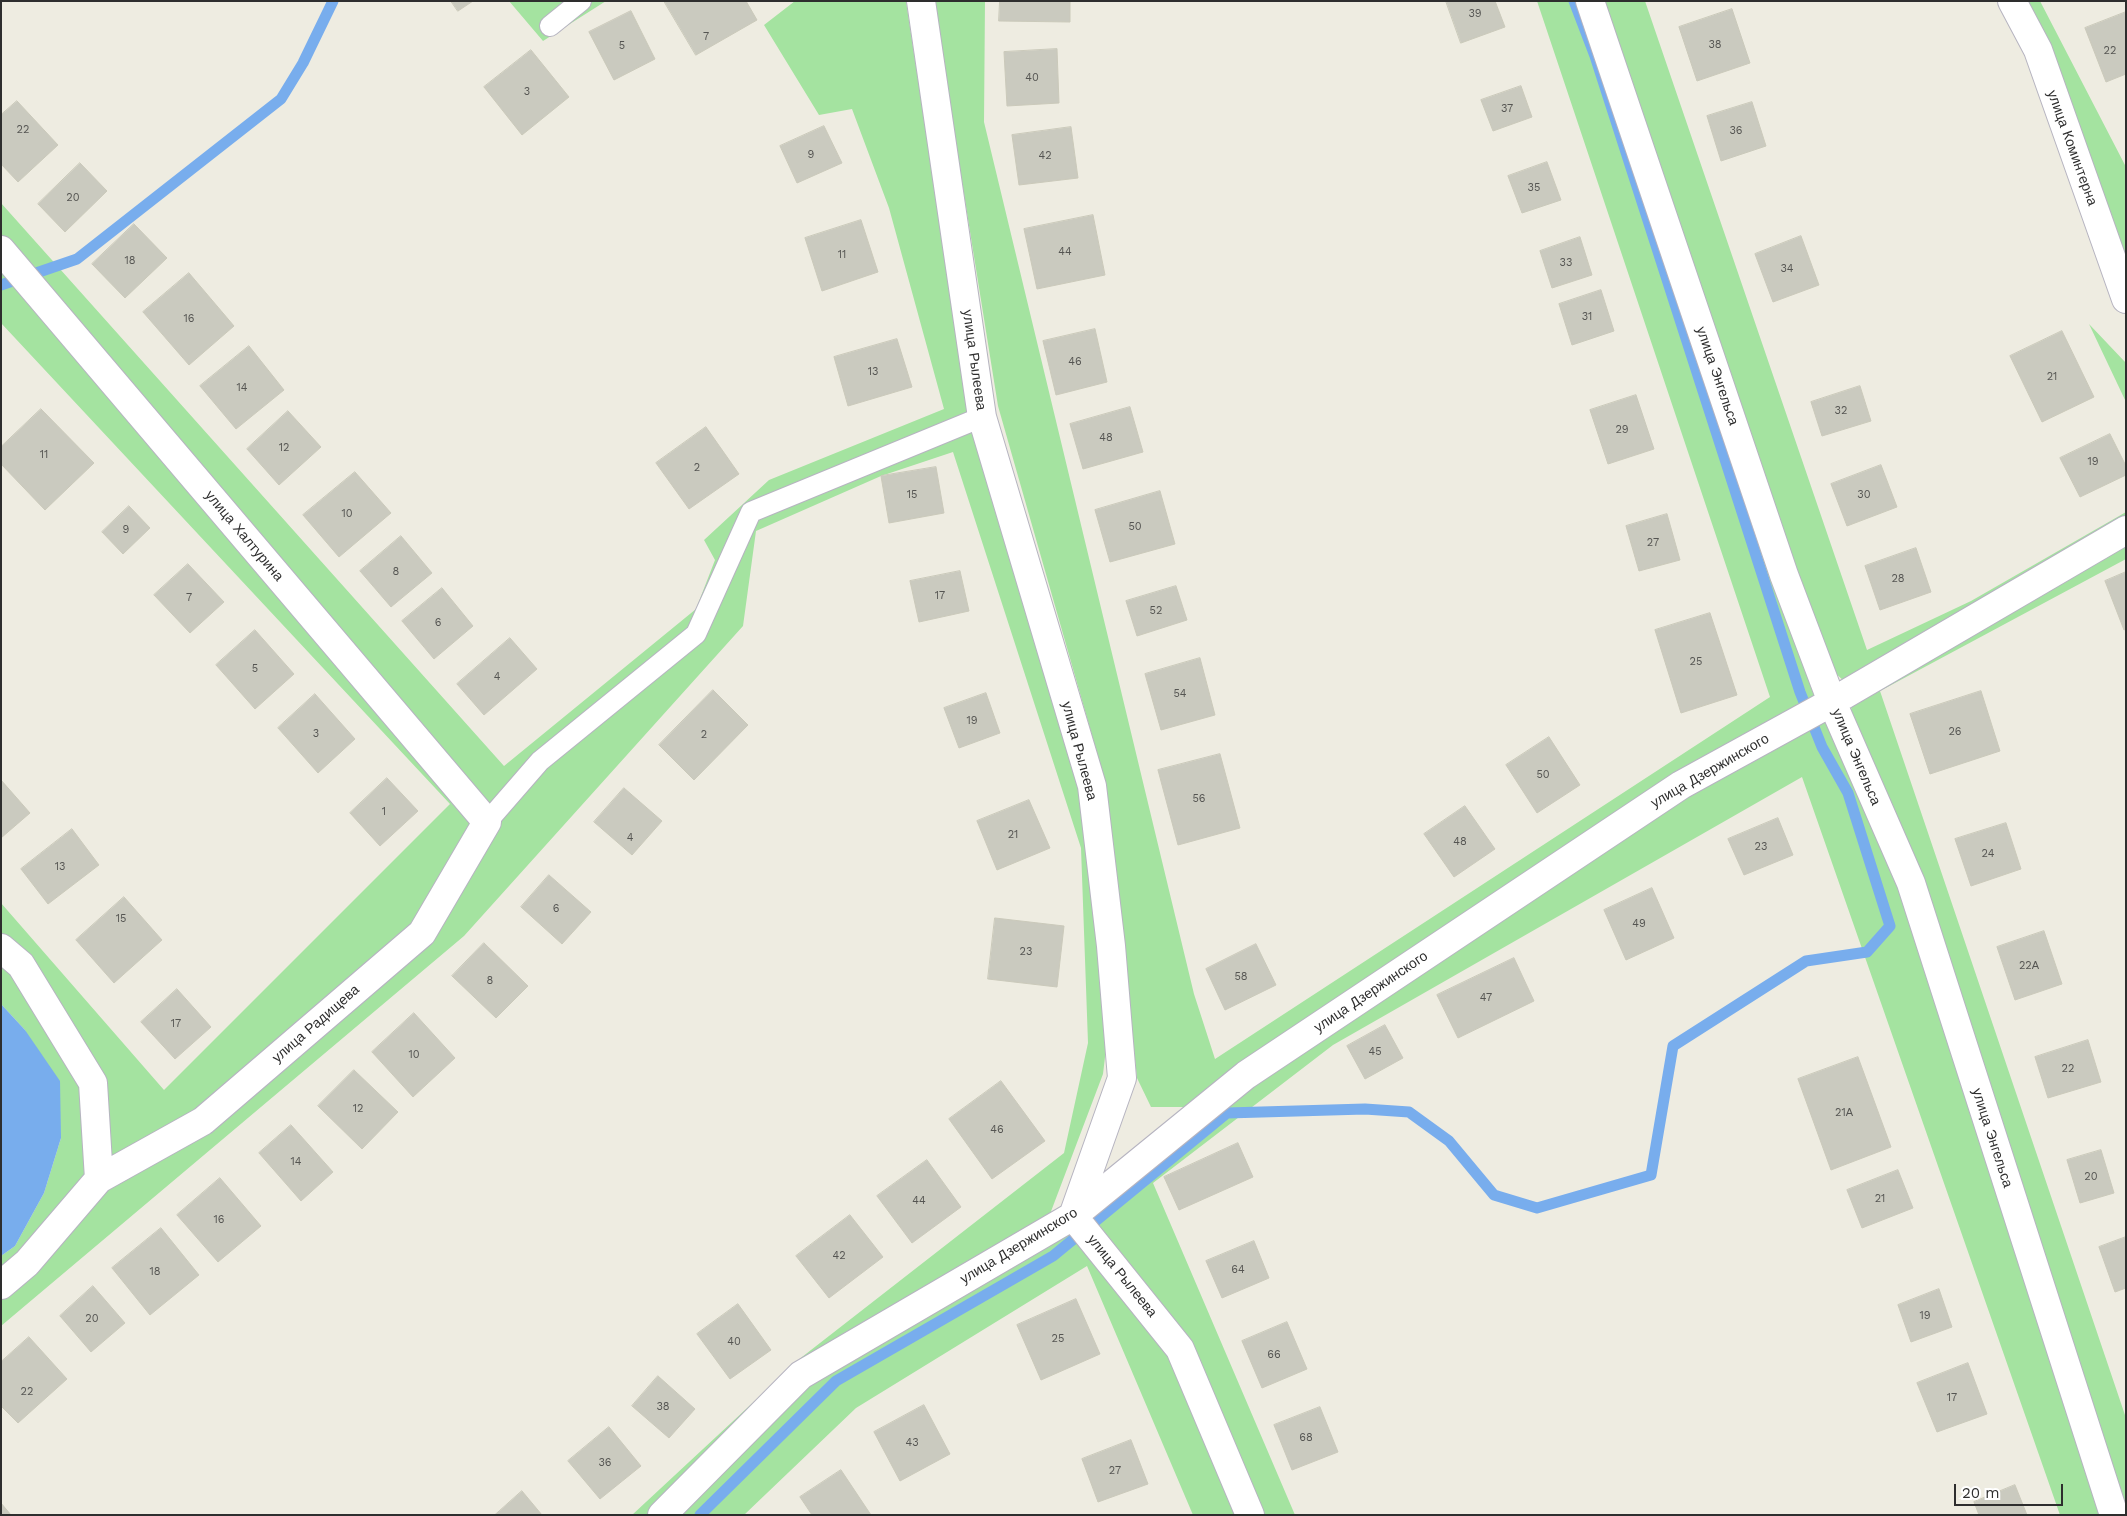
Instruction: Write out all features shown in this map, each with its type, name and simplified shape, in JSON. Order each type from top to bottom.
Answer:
[{"type":"street","name":"улица Рылеева","points":[[921,1],[982,417],[1092,786],[1112,946],[1122,1078],[1073,1216],[1180,1349],[1250,1515]]},
{"type":"street","name":"улица Энгельса","points":[[1590,1],[1784,575],[1832,702],[1910,883],[2114,1515]]},
{"type":"street","name":"улица Коминтерна","points":[[2012,1],[2038,50],[2126,298]]},
{"type":"street","name":"улица Халтурина","points":[[1,250],[487,822]]},
{"type":"street","name":"улица Дзержинского","points":[[662,1515],[801,1375],[1073,1216],[1246,1075],[1681,785],[1832,702],[2126,530]]},
{"type":"street","name":"улица Радищева","points":[[1,1285],[28,1263],[98,1179],[203,1121],[422,934],[487,822]]},
{"type":"street","points":[[1,948],[21,965],[93,1083],[98,1179]]},
{"type":"lane","points":[[550,26],[580,1]]},
{"type":"lane","points":[[487,822],[540,761],[696,634],[751,512],[982,417]]},
{"type":"green space","points":[[509,1],[606,1],[543,41]]},
{"type":"green space","points":[[795,1],[906,1],[970,421],[1083,786],[1108,1032],[1103,1074],[1047,1222],[798,1370],[652,1515],[632,1515],[802,1357],[1064,1153],[1088,1043],[1081,848],[953,452],[881,476],[756,531],[743,626],[464,936],[1,1326],[1,1294],[103,1186],[428,936],[485,809],[1,236],[1,203],[504,766],[696,609],[715,560],[704,540],[769,480],[944,409],[889,208],[852,109],[819,115],[764,25]]},
{"type":"green space","points":[[933,1],[985,1],[984,122],[1194,994],[1215,1059],[1770,697],[1537,1],[1582,1],[1819,701],[1187,1107],[1151,1107],[1137,1078],[1105,781],[998,406]]},
{"type":"green space","points":[[1602,1],[1645,1],[1867,650],[1971,601],[2126,512],[2126,521],[1846,683],[1830,668]]},
{"type":"green space","points":[[2022,1],[2040,1],[2126,167],[2126,278]]},
{"type":"green space","points":[[1,262],[478,821],[414,928],[198,1108],[105,1164],[100,1081],[1,938],[1,903],[164,1090],[450,804],[1,323]]},
{"type":"green space","points":[[2089,324],[2126,363],[2126,402]]},
{"type":"green space","points":[[2126,540],[2126,559],[1880,691],[2126,1418],[2126,1515],[1849,718],[1853,701]]},
{"type":"green space","points":[[1827,717],[1900,886],[2106,1515],[2060,1515],[1802,777],[1333,1045],[1153,1183],[1295,1515],[1263,1515],[1094,1229],[1093,1208],[1250,1079],[1683,792]]},
{"type":"green space","points":[[1,961],[14,972],[84,1087],[87,1180],[1,1277],[1,1256],[15,1246],[44,1193],[61,1138],[25,1030],[1,1004]]},
{"type":"green space","points":[[1072,1231],[1168,1352],[1238,1515],[1193,1515],[1087,1266],[856,1408],[744,1515],[671,1515],[806,1378]]},
{"type":"water","points":[[1,1004],[25,1030],[60,1081],[61,1138],[44,1193],[15,1246],[1,1256]]},
{"type":"building","points":[[451,1],[473,1],[458,11]]},
{"type":"building","points":[[664,1],[746,1],[757,20],[696,55]]},
{"type":"building","points":[[1000,1],[1070,1],[1070,22],[999,21]]},
{"type":"building","points":[[1446,1],[1495,1],[1505,27],[1461,43]]},
{"type":"building","points":[[1732,9],[1750,63],[1697,81],[1679,27]]},
{"type":"building","points":[[631,11],[655,59],[614,80],[589,32]]},
{"type":"building","points":[[2126,12],[2126,74],[2106,82],[2085,28]]},
{"type":"building","points":[[1057,49],[1059,103],[1007,106],[1004,52]]},
{"type":"building","points":[[531,50],[569,97],[522,135],[484,87]]},
{"type":"building","points":[[1521,86],[1532,117],[1493,131],[1481,100]]},
{"type":"building","points":[[17,101],[58,145],[18,182],[1,164],[1,115]]},
{"type":"building","points":[[1752,102],[1766,146],[1721,161],[1707,116]]},
{"type":"building","points":[[824,126],[842,163],[797,183],[780,146]]},
{"type":"building","points":[[1071,127],[1078,178],[1019,185],[1012,135]]},
{"type":"building","points":[[1547,162],[1561,200],[1522,213],[1508,176]]},
{"type":"building","points":[[80,163],[107,191],[65,232],[38,204]]},
{"type":"building","points":[[1093,215],[1105,275],[1037,289],[1024,229]]},
{"type":"building","points":[[861,220],[878,272],[822,291],[805,238]]},
{"type":"building","points":[[134,224],[167,258],[125,298],[92,264]]},
{"type":"building","points":[[1801,236],[1819,285],[1773,302],[1755,254]]},
{"type":"building","points":[[1580,237],[1592,275],[1552,288],[1540,251]]},
{"type":"building","points":[[189,273],[234,326],[189,365],[143,312]]},
{"type":"building","points":[[1601,290],[1614,331],[1572,345],[1559,304]]},
{"type":"building","points":[[1095,329],[1107,382],[1056,395],[1043,341]]},
{"type":"building","points":[[2062,331],[2094,397],[2042,422],[2010,356]]},
{"type":"building","points":[[897,339],[912,387],[848,406],[834,357]]},
{"type":"building","points":[[249,346],[284,390],[236,429],[200,386]]},
{"type":"building","points":[[1860,386],[1871,421],[1822,436],[1811,402]]},
{"type":"building","points":[[1636,395],[1654,449],[1608,464],[1590,410]]},
{"type":"building","points":[[1130,407],[1143,452],[1083,469],[1070,424]]},
{"type":"building","points":[[41,409],[94,463],[45,510],[1,464],[1,447]]},
{"type":"building","points":[[288,411],[321,447],[279,485],[247,449]]},
{"type":"building","points":[[706,427],[739,474],[689,509],[656,463]]},
{"type":"building","points":[[2110,434],[2126,466],[2126,475],[2080,497],[2060,458]]},
{"type":"building","points":[[1881,465],[1897,507],[1847,526],[1831,484]]},
{"type":"building","points":[[936,467],[944,513],[889,523],[881,476]]},
{"type":"building","points":[[355,472],[391,513],[339,557],[303,515]]},
{"type":"building","points":[[1160,491],[1175,544],[1110,562],[1095,510]]},
{"type":"building","points":[[129,506],[150,528],[123,554],[102,532]]},
{"type":"building","points":[[1667,514],[1680,560],[1639,571],[1626,526]]},
{"type":"building","points":[[401,536],[432,573],[391,607],[360,571]]},
{"type":"building","points":[[1916,548],[1931,592],[1880,610],[1865,566]]},
{"type":"building","points":[[188,564],[224,602],[190,633],[154,595]]},
{"type":"building","points":[[960,571],[969,611],[919,622],[910,581]]},
{"type":"building","points":[[2126,572],[2126,629],[2124,630],[2105,581]]},
{"type":"building","points":[[1176,586],[1187,620],[1137,636],[1126,601]]},
{"type":"building","points":[[442,588],[473,626],[434,659],[402,621]]},
{"type":"building","points":[[1710,613],[1737,695],[1681,713],[1655,630]]},
{"type":"building","points":[[255,630],[294,674],[255,709],[216,665]]},
{"type":"building","points":[[510,638],[537,669],[484,715],[457,684]]},
{"type":"building","points":[[1200,658],[1215,715],[1161,730],[1145,674]]},
{"type":"building","points":[[713,690],[748,725],[694,780],[659,745]]},
{"type":"building","points":[[1981,691],[2000,751],[1930,774],[1910,714]]},
{"type":"building","points":[[986,693],[1000,733],[959,748],[944,708]]},
{"type":"building","points":[[315,694],[355,739],[318,773],[278,728]]},
{"type":"building","points":[[1549,737],[1580,785],[1537,813],[1506,765]]},
{"type":"building","points":[[1220,754],[1240,828],[1178,845],[1158,770]]},
{"type":"building","points":[[387,778],[418,811],[380,846],[350,813]]},
{"type":"building","points":[[1,780],[30,813],[1,838]]},
{"type":"building","points":[[624,788],[662,821],[632,855],[594,822]]},
{"type":"building","points":[[1029,800],[1050,848],[997,870],[977,821]]},
{"type":"building","points":[[1465,806],[1495,849],[1454,877],[1424,834]]},
{"type":"building","points":[[1778,818],[1793,855],[1744,875],[1728,839]]},
{"type":"building","points":[[2006,823],[2021,869],[1971,886],[1955,839]]},
{"type":"building","points":[[72,829],[99,865],[48,904],[21,869]]},
{"type":"building","points":[[549,875],[591,912],[562,944],[521,907]]},
{"type":"building","points":[[1652,888],[1674,938],[1626,960],[1604,910]]},
{"type":"building","points":[[124,897],[162,940],[114,983],[76,940]]},
{"type":"building","points":[[995,918],[1064,926],[1057,987],[988,979]]},
{"type":"building","points":[[2044,931],[2062,984],[2015,1000],[1997,947]]},
{"type":"building","points":[[484,943],[528,986],[496,1018],[452,976]]},
{"type":"building","points":[[1256,944],[1276,985],[1225,1010],[1206,969]]},
{"type":"building","points":[[1514,958],[1534,1001],[1458,1038],[1437,995]]},
{"type":"building","points":[[177,989],[211,1027],[175,1059],[141,1022]]},
{"type":"building","points":[[414,1013],[455,1058],[413,1097],[372,1052]]},
{"type":"building","points":[[1385,1025],[1403,1058],[1365,1079],[1347,1046]]},
{"type":"building","points":[[2088,1040],[2101,1082],[2048,1098],[2035,1057]]},
{"type":"building","points":[[1858,1057],[1891,1147],[1831,1170],[1798,1079]]},
{"type":"building","points":[[354,1070],[398,1112],[362,1149],[318,1106]]},
{"type":"building","points":[[1001,1081],[1045,1141],[992,1179],[949,1119]]},
{"type":"building","points":[[291,1125],[333,1172],[301,1201],[259,1153]]},
{"type":"building","points":[[1238,1143],[1253,1177],[1179,1210],[1164,1177]]},
{"type":"building","points":[[2101,1150],[2114,1193],[2080,1203],[2067,1160]]},
{"type":"building","points":[[927,1160],[961,1207],[912,1243],[877,1196]]},
{"type":"building","points":[[1898,1170],[1913,1208],[1862,1228],[1847,1190]]},
{"type":"building","points":[[220,1178],[261,1226],[218,1262],[177,1215]]},
{"type":"building","points":[[850,1215],[883,1257],[829,1298],[796,1256]]},
{"type":"building","points":[[161,1228],[199,1275],[150,1315],[112,1268]]},
{"type":"building","points":[[2126,1237],[2126,1288],[2115,1292],[2099,1247]]},
{"type":"building","points":[[1254,1241],[1269,1278],[1222,1298],[1206,1261]]},
{"type":"building","points":[[93,1286],[125,1323],[91,1352],[60,1316]]},
{"type":"building","points":[[1939,1289],[1952,1327],[1911,1342],[1898,1305]]},
{"type":"building","points":[[1076,1299],[1100,1354],[1041,1380],[1017,1325]]},
{"type":"building","points":[[738,1304],[771,1350],[730,1379],[697,1334]]},
{"type":"building","points":[[1287,1322],[1307,1369],[1262,1388],[1242,1341]]},
{"type":"building","points":[[29,1337],[67,1379],[18,1423],[1,1406],[1,1362]]},
{"type":"building","points":[[1968,1363],[1987,1414],[1937,1432],[1917,1383]]},
{"type":"building","points":[[658,1376],[695,1409],[669,1438],[632,1406]]},
{"type":"building","points":[[924,1405],[950,1454],[900,1481],[874,1432]]},
{"type":"building","points":[[1320,1407],[1338,1452],[1292,1470],[1274,1425]]},
{"type":"building","points":[[609,1427],[641,1466],[600,1499],[568,1461]]},
{"type":"building","points":[[1131,1440],[1148,1484],[1098,1502],[1082,1459]]},
{"type":"building","points":[[841,1470],[871,1515],[812,1515],[800,1497]]},
{"type":"building","points":[[2015,1485],[2027,1515],[1979,1515],[1974,1502]]},
{"type":"building","points":[[522,1491],[542,1515],[495,1515]]},
{"type":"building","points":[[1,1503],[11,1515],[1,1515]]},
{"type":"waterway","points":[[1,285],[77,259],[281,99],[303,63],[333,1]]},
{"type":"waterway","points":[[700,1515],[836,1381],[1053,1256],[1227,1113],[1365,1109],[1409,1112],[1449,1141],[1494,1195],[1537,1208],[1651,1175],[1673,1046],[1806,961],[1867,952],[1890,926],[1848,793],[1822,747],[1800,692],[1595,56],[1574,1]]}]
